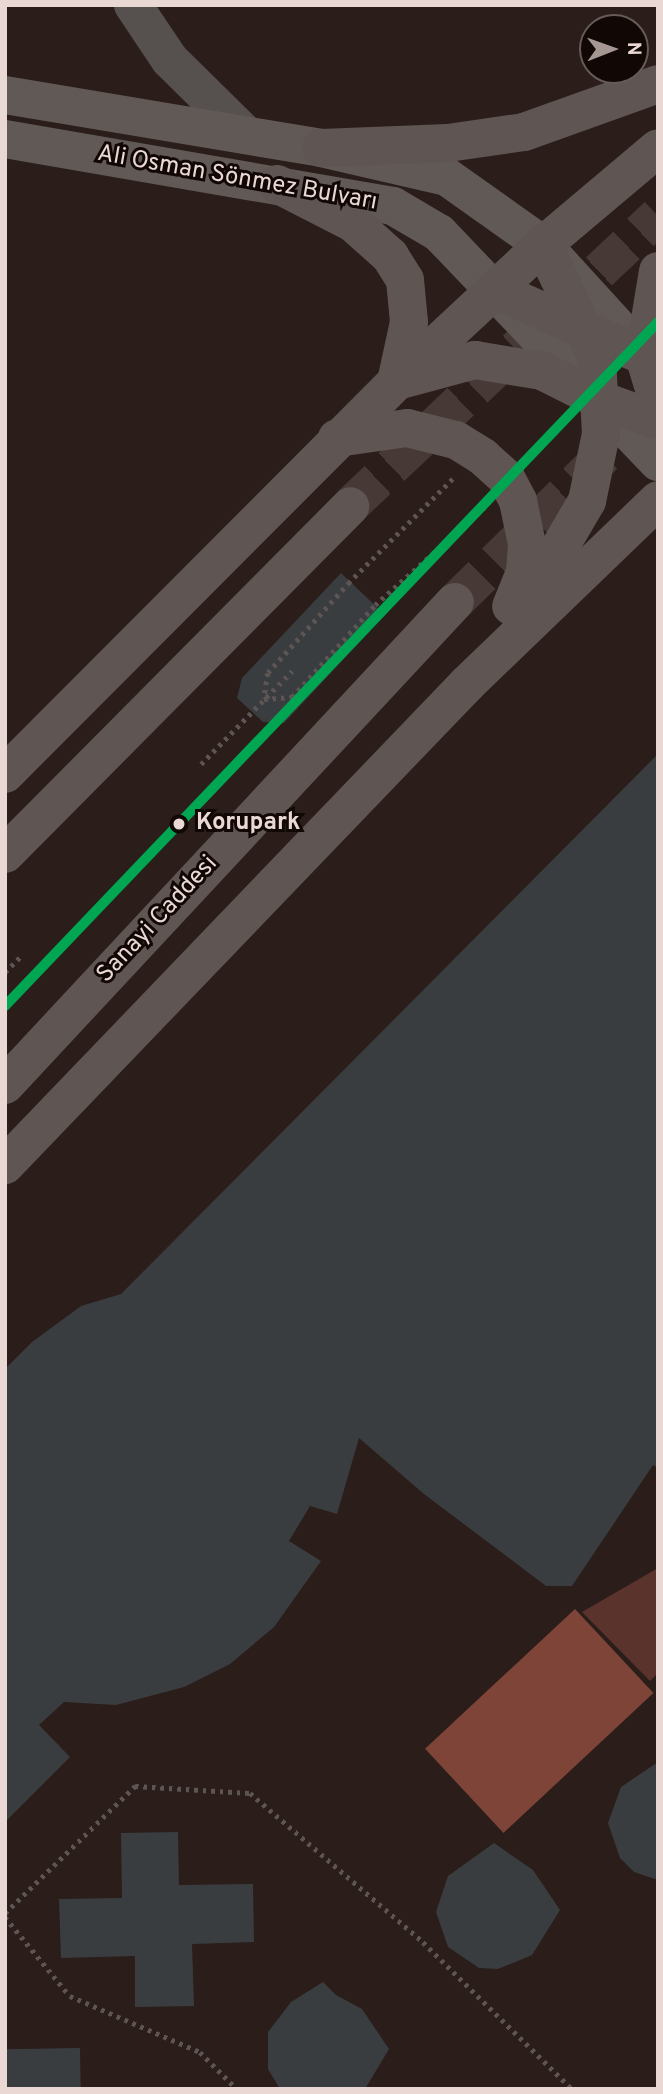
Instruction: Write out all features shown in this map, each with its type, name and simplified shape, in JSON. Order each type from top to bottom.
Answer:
[{"type":"highway","points":[[321,148],[448,143],[524,132],[658,84]]},
{"type":"highway","points":[[5,774],[337,438],[543,245],[658,148]]},
{"type":"highway","points":[[277,184],[353,223],[390,256],[405,280],[410,322],[396,382]]},
{"type":"highway","points":[[467,684],[540,587],[587,501],[601,434],[597,358],[543,245]]},
{"type":"highway","points":[[658,271],[653,361],[658,401]]},
{"type":"highway","points":[[495,290],[653,361]]},
{"type":"highway","points":[[396,382],[475,360],[542,371],[598,399],[658,421]]},
{"type":"highway","points":[[337,438],[407,428],[456,440],[479,454],[510,486],[527,544],[525,572],[504,622],[467,684]]},
{"type":"highway","points":[[5,1165],[467,684],[658,500]]},
{"type":"highway","points":[[5,854],[350,506]]},
{"type":"highway","points":[[618,538],[658,522]]},
{"type":"highway","name":"Sanayi Caddesi","points":[[5,1085],[455,602]]},
{"type":"main road","name":"Ali Osman Sönmez Bulvarı","points":[[5,95],[321,148],[447,177],[543,245],[653,361]]},
{"type":"main road","name":"Ali Osman Sönmez Bulvarı","points":[[5,139],[393,206],[439,233],[658,462]]},
{"type":"street","points":[[133,5],[170,60],[246,135]]},
{"type":"path","points":[[264,699],[268,673],[350,582],[479,454]]},
{"type":"path","points":[[264,699],[292,697],[375,605],[510,486]]},
{"type":"path","points":[[201,764],[292,671]]},
{"type":"path","points":[[5,972],[21,956]]},
{"type":"path","points":[[237,2089],[200,2052],[70,1996],[5,1915],[135,1786],[250,1793],[423,1942],[572,2089]]},
{"type":"shaded area","points":[[658,1568],[658,1673],[650,1681],[582,1612]]},
{"type":"shaded area","points":[[575,1609],[653,1693],[504,1833],[425,1749]]},
{"type":"building","points":[[341,573],[385,615],[284,723],[263,722],[237,698],[242,678]]},
{"type":"building","points":[[658,754],[658,1468],[653,1465],[572,1586],[546,1586],[424,1494],[359,1438],[337,1514],[310,1506],[289,1541],[321,1561],[274,1627],[230,1664],[184,1687],[116,1705],[64,1702],[39,1725],[70,1757],[5,1822],[5,1369],[32,1342],[81,1306],[121,1294]]},
{"type":"building","points":[[658,1762],[658,1880],[634,1872],[620,1858],[608,1823],[621,1787]]},
{"type":"building","points":[[178,1832],[179,1885],[253,1884],[254,1942],[192,1944],[194,2006],[135,2007],[135,1956],[61,1958],[59,1899],[122,1898],[121,1833]]},
{"type":"building","points":[[494,1843],[533,1870],[560,1910],[532,1955],[498,1969],[479,1968],[448,1947],[436,1912],[448,1876]]},
{"type":"building","points":[[323,1982],[336,1995],[362,2009],[389,2049],[365,2089],[280,2089],[268,2069],[268,2032],[291,2002]]},
{"type":"building","points":[[80,2048],[81,2089],[6,2089],[5,2049]]},
{"type":"tunnel","points":[[350,506],[658,216]]},
{"type":"tunnel","points":[[455,602],[608,451]]},
{"type":"transit line","points":[[5,1006],[658,322]]},
{"type":"place","name":"Korupark","points":[[179,824]]}]
